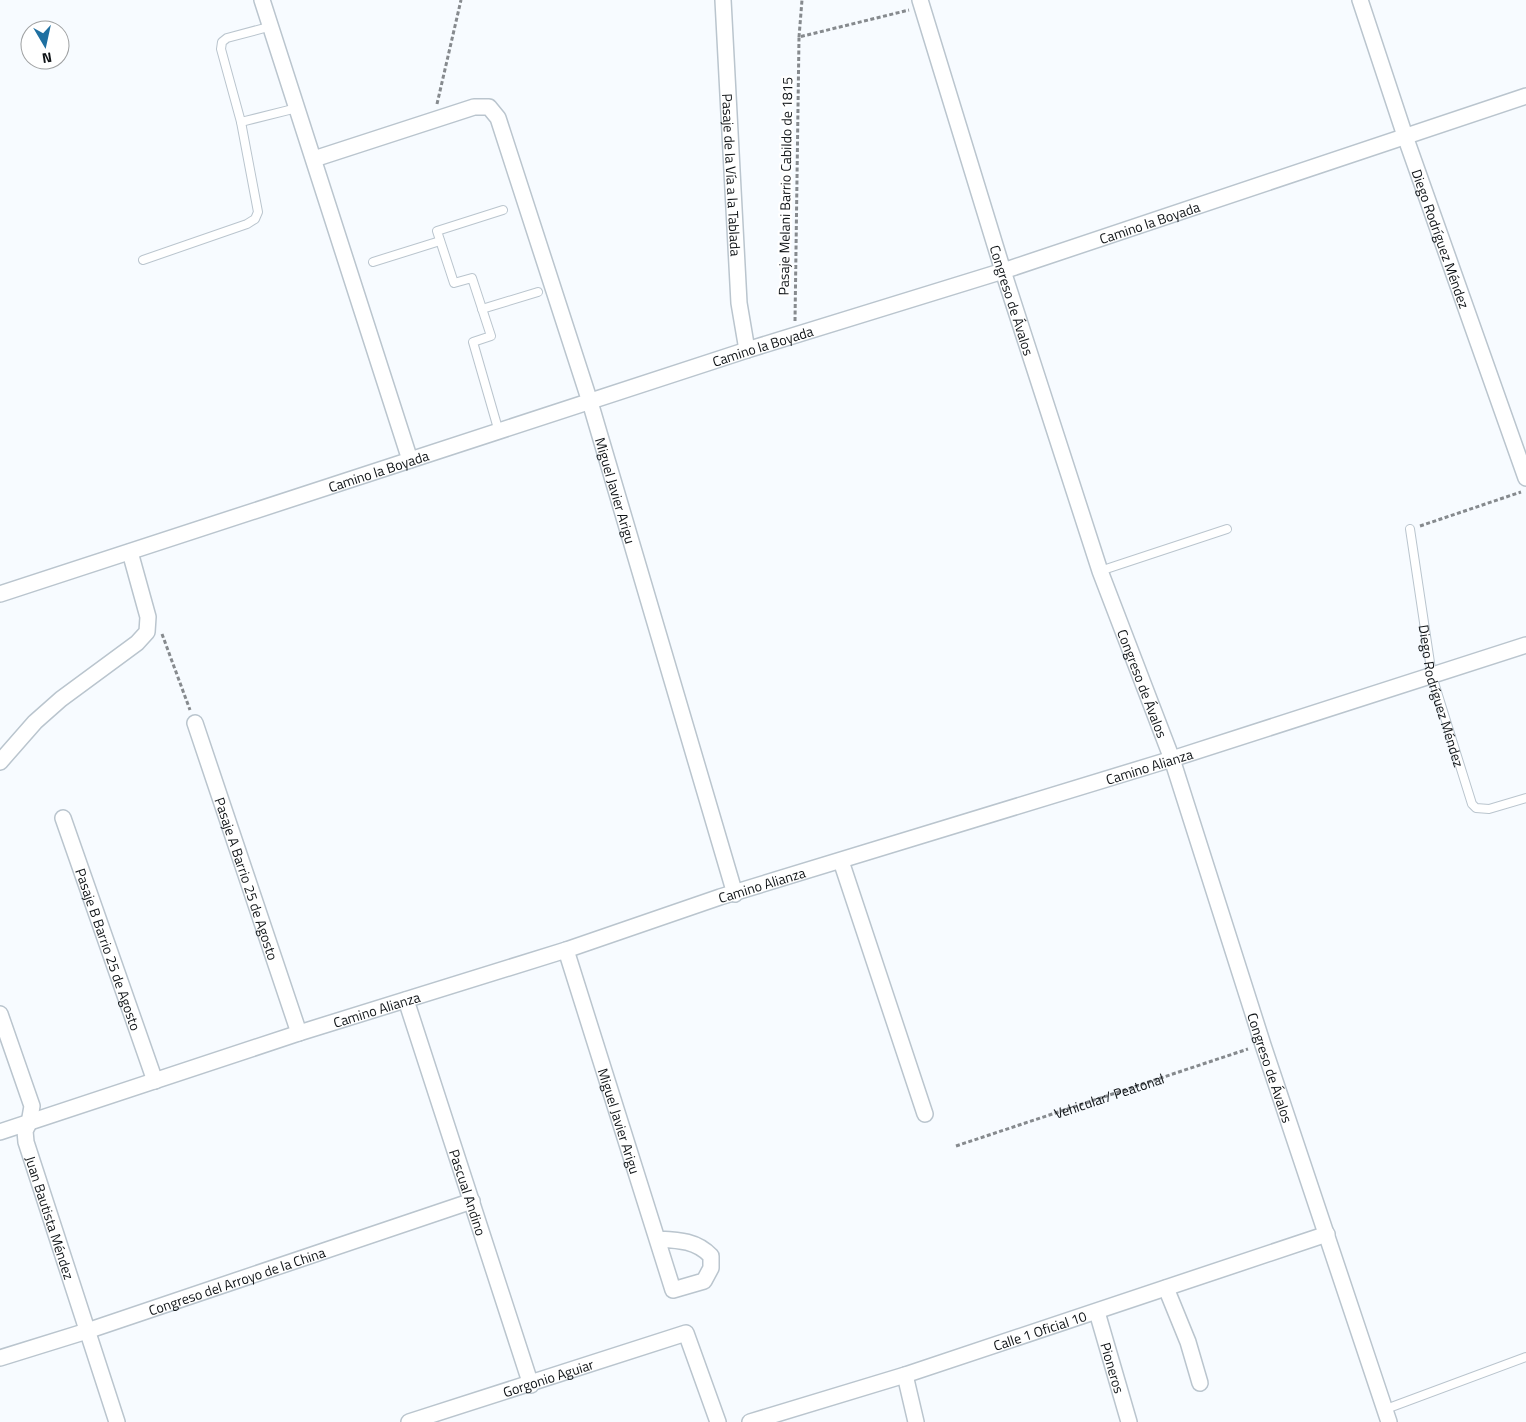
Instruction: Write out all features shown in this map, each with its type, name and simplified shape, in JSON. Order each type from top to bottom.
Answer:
[{"type":"street","points":[[262,0],[272,26],[410,460]]},
{"type":"street","name":"Pasaje de la Vía a la Tablada","points":[[723,0],[739,303],[747,350]]},
{"type":"street","name":"Diego Rodríguez Méndez","points":[[1360,0],[1405,136],[1526,478]]},
{"type":"street","name":"Congreso de Ávalos","points":[[921,4],[1003,272],[1100,571],[1172,759],[1263,1045],[1387,1416]]},
{"type":"street","name":"Camino la Boyada","points":[[0,594],[747,350],[1003,272],[1526,96]]},
{"type":"street","name":"Miguel Javier Arigu","points":[[433,120],[474,107],[489,107],[498,118],[590,402],[735,894]]},
{"type":"street","points":[[314,159],[433,120]]},
{"type":"street","points":[[0,762],[35,722],[61,699],[137,643],[146,632],[148,616],[130,552]]},
{"type":"street","name":"Camino Alianza","points":[[0,1132],[299,1033],[566,950],[735,894],[1172,759],[1526,644]]},
{"type":"street","name":"Pasaje A Barrio 25 de Agosto","points":[[195,723],[299,1033]]},
{"type":"street","name":"Pasaje B Barrio 25 de Agosto","points":[[63,818],[156,1081]]},
{"type":"street","points":[[841,861],[925,1114]]},
{"type":"street","name":"Miguel Javier Arigu","points":[[566,950],[673,1290],[704,1280],[710,1268],[711,1256],[702,1247],[685,1241],[657,1239]]},
{"type":"street","name":"Pascual Andino","points":[[406,1000],[531,1385]]},
{"type":"street","name":"Juan Bautista Méndez","points":[[0,1014],[32,1106],[30,1123],[25,1130],[26,1142],[117,1422]]},
{"type":"street","name":"Congreso del Arroyo de la China","points":[[0,1358],[87,1331],[472,1201]]},
{"type":"street","name":"Calle 1 Oficial 10","points":[[750,1422],[905,1375],[1326,1234]]},
{"type":"street","points":[[1166,1288],[1188,1342],[1200,1383]]},
{"type":"street","name":"Pioneros","points":[[1097,1312],[1129,1422]]},
{"type":"street","name":"Gorgonio Aguiar","points":[[409,1422],[531,1385],[598,1360],[686,1333],[717,1422]]},
{"type":"street","points":[[905,1375],[916,1422]]},
{"type":"lane","points":[[142,260],[247,224],[254,219],[258,212],[241,122],[221,49],[222,42],[227,38],[272,26]]},
{"type":"lane","points":[[241,122],[297,108]]},
{"type":"lane","points":[[500,432],[473,342],[491,336],[472,278],[454,283],[437,231],[503,210]]},
{"type":"lane","points":[[373,262],[440,241]]},
{"type":"lane","points":[[482,309],[538,292]]},
{"type":"lane","name":"Diego Rodríguez Méndez","points":[[1410,529],[1432,676],[1472,804],[1476,808],[1489,809],[1526,798]]},
{"type":"lane","points":[[1100,571],[1227,530]]},
{"type":"lane","points":[[1387,1416],[1526,1357]]},
{"type":"path","points":[[433,120],[461,0]]},
{"type":"path","name":"Pasaje Melani Barrio Cabildo de 1815","points":[[795,335],[799,38],[802,0]]},
{"type":"path","points":[[799,38],[921,4]]},
{"type":"path","points":[[1410,529],[1526,490]]},
{"type":"path","points":[[148,616],[158,624],[195,723]]},
{"type":"path","name":"Vehicular/ Peatonal","points":[[956,1146],[1263,1045]]}]
